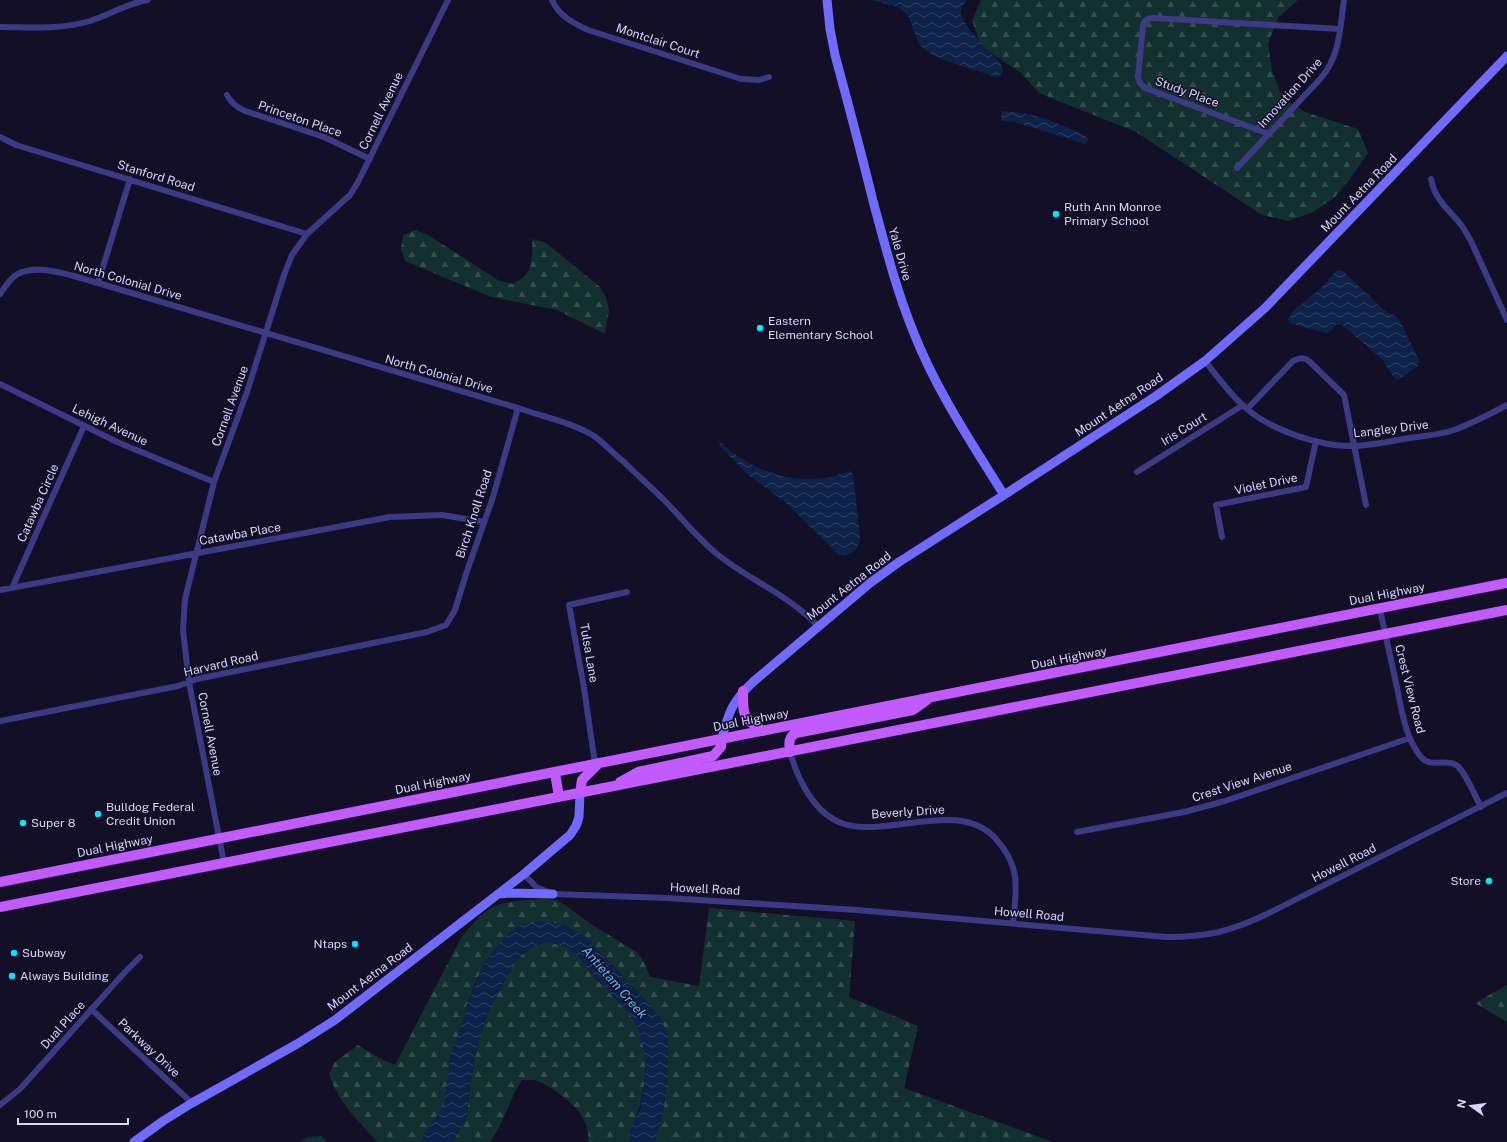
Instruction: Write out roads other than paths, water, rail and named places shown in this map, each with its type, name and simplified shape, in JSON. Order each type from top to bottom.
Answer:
[{"type":"main road","name":"Dual Highway","points":[[0,882],[1507,583]]},
{"type":"main road","points":[[0,907],[1507,610]]},
{"type":"main road","points":[[743,692],[744,712],[746,718],[749,722],[763,731]]},
{"type":"main road","points":[[790,752],[790,740],[792,735],[796,733],[913,710],[930,698]]},
{"type":"main road","points":[[611,787],[638,772],[713,756],[721,747],[722,739]]},
{"type":"main road","points":[[580,793],[582,780],[597,764]]},
{"type":"main road","points":[[555,773],[559,797]]},
{"type":"street","points":[[0,28],[77,24],[91,21],[128,5],[148,0]]},
{"type":"street","points":[[439,0],[447,2]]},
{"type":"street","name":"Montclair Court","points":[[552,0],[565,18],[588,30],[741,79],[759,80],[769,77]]},
{"type":"street","name":"Yale Drive","points":[[827,0],[830,29],[835,54],[890,266],[902,302],[913,332],[940,389],[1004,495]]},
{"type":"street","name":"Innovation Drive","points":[[1237,168],[1328,69],[1336,54],[1344,0]]},
{"type":"street","name":"Cornell Avenue","points":[[224,863],[189,682],[183,616],[185,599],[214,482],[248,392],[289,262],[299,243],[307,234],[350,195],[370,159],[447,2]]},
{"type":"street","name":"Study Place","points":[[1269,134],[1142,86],[1138,77],[1144,21],[1153,18],[1340,29]]},
{"type":"street","name":"Mount Aetna Road","points":[[722,739],[730,712],[736,700],[743,692],[818,626],[870,583],[899,562],[1156,396],[1204,361],[1265,308],[1507,56]]},
{"type":"street","name":"Princeton Place","points":[[227,95],[237,108],[324,137],[370,159]]},
{"type":"street","name":"Stanford Road","points":[[0,137],[16,145],[307,234]]},
{"type":"street","points":[[98,283],[130,179]]},
{"type":"street","points":[[1431,179],[1432,188],[1436,196],[1462,226],[1470,239],[1507,320]]},
{"type":"street","name":"North Colonial Drive","points":[[0,294],[8,282],[17,275],[27,271],[54,271],[518,408],[582,430],[594,436],[605,445],[664,500],[706,544],[718,554],[736,568],[792,602],[807,614],[818,626]]},
{"type":"street","name":"Iris Court","points":[[1137,472],[1245,407],[1298,358],[1309,360],[1344,395],[1354,446]]},
{"type":"street","name":"Langley Drive","points":[[1204,361],[1245,407],[1277,427],[1316,441],[1354,446],[1453,430],[1469,424],[1507,405]]},
{"type":"street","name":"Lehigh Avenue","points":[[0,384],[117,442],[214,482]]},
{"type":"street","name":"Birch Knoll Road","points":[[446,624],[455,610],[493,497],[518,408]]},
{"type":"street","name":"Catawba Circle","points":[[12,588],[84,426]]},
{"type":"street","name":"Violet Drive","points":[[1222,537],[1216,506],[1306,487],[1316,441]]},
{"type":"street","points":[[1354,446],[1366,505]]},
{"type":"street","name":"Catawba Place","points":[[0,590],[390,517],[442,515],[484,522]]},
{"type":"street","name":"Tulsa Lane","points":[[597,764],[569,605],[627,592]]},
{"type":"street","name":"Crest View Road","points":[[1380,609],[1410,738],[1415,749],[1425,761],[1452,763],[1459,767],[1480,807]]},
{"type":"street","name":"Harvard Road","points":[[0,721],[178,686],[197,679],[427,632],[446,624]]},
{"type":"street","name":"Crest View Avenue","points":[[1077,832],[1184,812],[1218,803],[1410,738]]},
{"type":"street","name":"Beverly Drive","points":[[790,752],[795,771],[814,802],[824,813],[844,824],[863,827],[879,827],[944,820],[958,821],[984,829],[994,836],[1009,856],[1015,872],[1016,889],[1013,924]]},
{"type":"street","name":"Mount Aetna Road","points":[[134,1142],[163,1121],[192,1103],[297,1044],[335,1020],[524,874],[570,835],[576,826],[579,817],[580,793]]},
{"type":"street","name":"Howell Road","points":[[524,874],[536,887],[553,894],[667,898],[811,907],[1166,937],[1205,936],[1240,927],[1507,793]]},
{"type":"street","points":[[498,894],[553,894]]},
{"type":"street","name":"Dual Place","points":[[0,1105],[20,1089],[140,957]]},
{"type":"street","name":"Parkway Drive","points":[[91,1010],[192,1103]]},
{"type":"water","points":[[870,0],[967,0],[961,13],[963,20],[1001,64],[1003,71],[1001,75],[996,77],[948,61],[924,49],[917,40],[909,18],[902,10],[892,5]]},
{"type":"water","points":[[1002,111],[1024,113],[1040,117],[1071,129],[1089,139],[1085,144],[1014,122],[1002,121]]},
{"type":"water","points":[[1339,270],[1344,272],[1384,310],[1396,316],[1401,323],[1419,360],[1418,366],[1398,380],[1392,375],[1382,359],[1342,325],[1336,325],[1330,332],[1326,333],[1289,322],[1288,319],[1295,309],[1320,289],[1336,271]]},
{"type":"water","points":[[718,440],[743,460],[763,470],[784,476],[802,479],[821,478],[831,477],[849,471],[851,472],[853,474],[860,537],[856,550],[843,556],[837,553],[784,501],[747,474],[721,447]]},
{"type":"water","name":"Antietam Creek","points":[[537,922],[563,925],[585,936],[661,1019],[668,1035],[668,1082],[664,1107],[655,1142],[629,1142],[632,1126],[640,1109],[644,1090],[646,1066],[639,1031],[631,1016],[595,978],[580,958],[565,946],[545,942],[527,950],[514,963],[488,1012],[477,1047],[470,1086],[467,1116],[455,1139],[453,1142],[420,1142],[444,1105],[450,1057],[462,1024],[467,1004],[485,963],[498,945],[512,930],[524,924]]},
{"type":"place","name":"Ruth Ann Monroe Primary School","points":[[1056,214]]},
{"type":"place","name":"Eastern Elementary School","points":[[760,328]]},
{"type":"place","name":"Bulldog Federal Credit Union","points":[[98,814]]},
{"type":"place","name":"Super 8","points":[[23,823]]},
{"type":"place","name":"Store","points":[[1489,881]]},
{"type":"place","name":"Ntaps","points":[[355,944]]},
{"type":"place","name":"Subway","points":[[14,953]]},
{"type":"place","name":"Always Building","points":[[12,976]]}]
